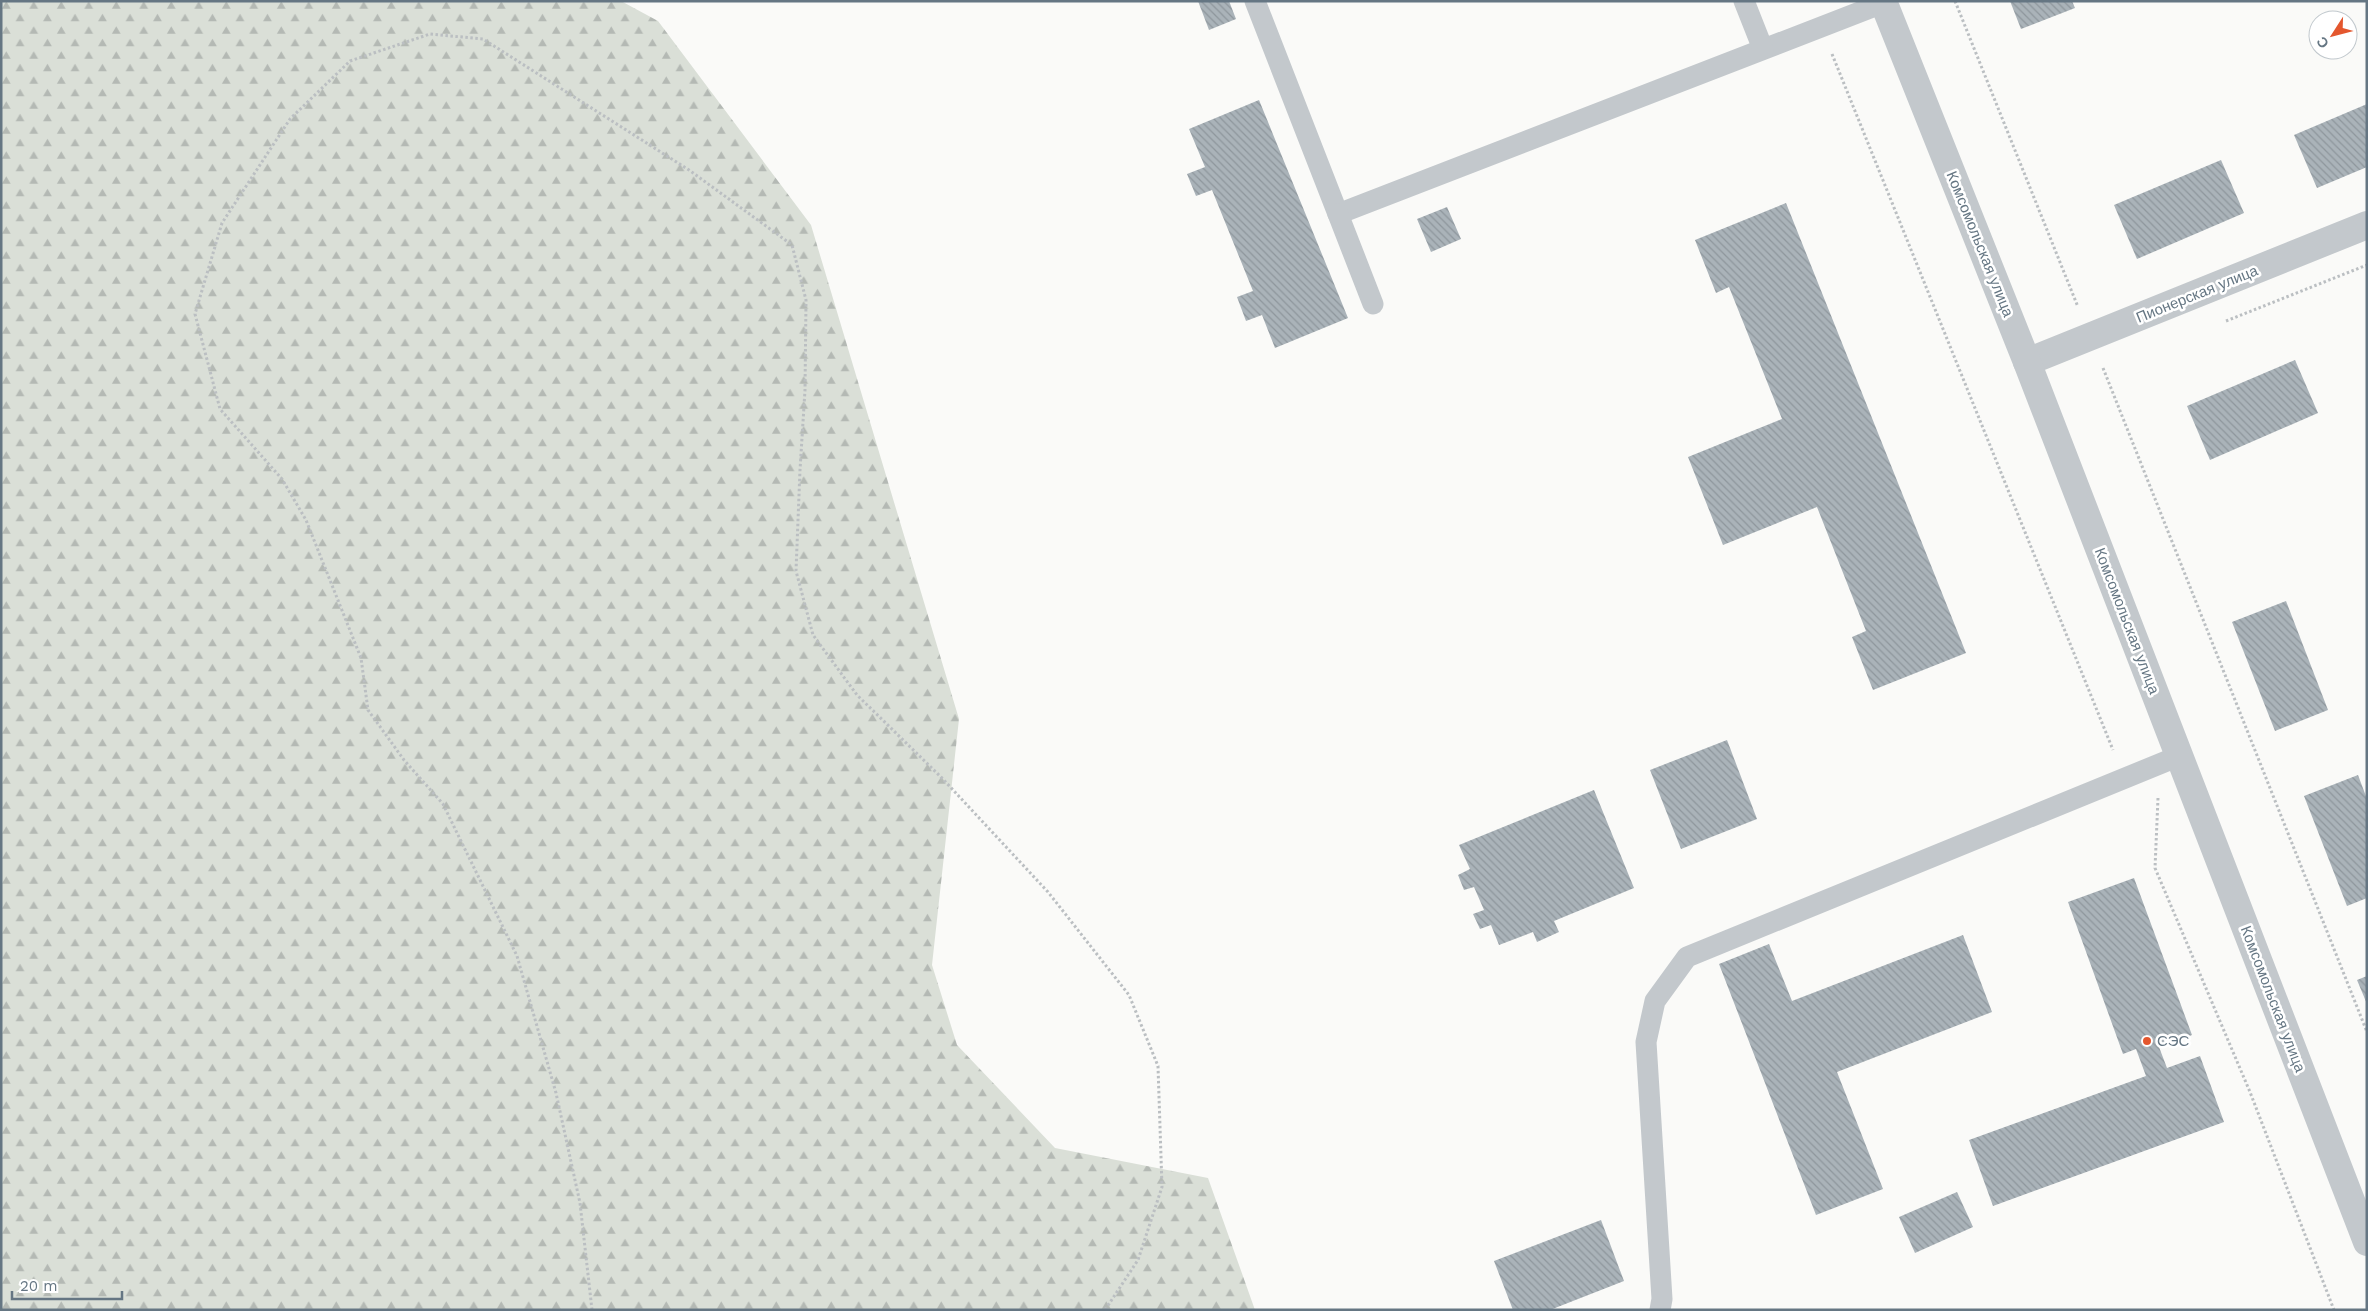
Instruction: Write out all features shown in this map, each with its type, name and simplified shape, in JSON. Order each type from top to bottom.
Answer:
[{"type":"street","name":"Комсомольская улица","points":[[1883,2],[2027,362],[2169,760],[2367,1242]]},
{"type":"street","name":"Пионерская улица","points":[[2027,362],[2367,225]]},
{"type":"lane","points":[[1255,1],[1374,304]]},
{"type":"lane","points":[[1744,1],[1763,49]]},
{"type":"lane","points":[[1338,214],[1883,2]]},
{"type":"lane","points":[[1660,1310],[1662,1299],[1646,1042],[1655,1001],[1687,957],[2169,760]]},
{"type":"path","points":[[1955,1],[2367,1032]]},
{"type":"path","points":[[1821,27],[2114,752]]},
{"type":"path","points":[[592,1310],[580,1203],[558,1102],[517,956],[443,804],[404,760],[368,710],[361,658],[306,520],[282,480],[220,410],[195,314],[222,222],[290,119],[350,61],[430,34],[483,40],[689,170],[792,245],[806,300],[805,390],[796,571],[813,635],[857,695],[941,777],[1048,892],[1129,995],[1158,1066],[1162,1187],[1138,1260],[1105,1310]]},
{"type":"path","points":[[2221,322],[2367,265]]},
{"type":"path","points":[[2103,369],[2112,366]]},
{"type":"path","points":[[2169,760],[2155,868],[2250,1092],[2334,1310]]},
{"type":"green space","points":[[1,1],[621,1],[658,21],[811,225],[959,719],[932,965],[957,1045],[1055,1148],[1208,1178],[1255,1310],[1,1310]]},
{"type":"building","points":[[1198,1],[1229,1],[1236,19],[1209,30]]},
{"type":"building","points":[[2010,1],[2072,1],[2075,8],[2021,29]]},
{"type":"building","points":[[1259,100],[1348,318],[1275,348],[1262,315],[1246,321],[1237,297],[1253,291],[1212,190],[1196,196],[1187,174],[1205,167],[1189,129]]},
{"type":"building","points":[[2367,104],[2367,167],[2317,188],[2294,135]]},
{"type":"building","points":[[2221,160],[2244,213],[2137,259],[2114,205]]},
{"type":"building","points":[[1786,203],[1966,653],[1873,690],[1852,637],[1866,631],[1817,507],[1723,545],[1688,457],[1782,419],[1729,287],[1716,293],[1695,240]]},
{"type":"building","points":[[1447,207],[1461,239],[1431,252],[1417,219]]},
{"type":"building","points":[[2295,360],[2318,413],[2210,460],[2187,406]]},
{"type":"building","points":[[2286,601],[2328,710],[2275,731],[2232,622]]},
{"type":"building","points":[[1727,740],[1757,819],[1681,849],[1650,770]]},
{"type":"building","points":[[2358,775],[2367,799],[2367,898],[2347,906],[2304,796]]},
{"type":"building","points":[[1594,790],[1634,888],[1554,921],[1559,932],[1537,942],[1533,932],[1499,945],[1491,925],[1480,929],[1473,914],[1484,910],[1474,887],[1464,890],[1458,875],[1470,869],[1459,845]]},
{"type":"building","name":"СЭС","points":[[2134,878],[2192,1035],[2159,1047],[2167,1068],[2200,1056],[2224,1122],[1993,1206],[1969,1140],[2146,1076],[2136,1049],[2123,1054],[2068,902]]},
{"type":"building","points":[[1963,935],[1992,1012],[1837,1072],[1883,1189],[1816,1215],[1719,964],[1769,944],[1792,1001]]},
{"type":"building","points":[[2367,976],[2367,1004],[2357,980]]},
{"type":"building","points":[[1957,1192],[1973,1227],[1915,1253],[1899,1217]]},
{"type":"building","points":[[1601,1220],[1624,1281],[1550,1310],[1513,1310],[1494,1261]]},
{"type":"place","name":"СЭС","points":[[2147,1041]]}]
